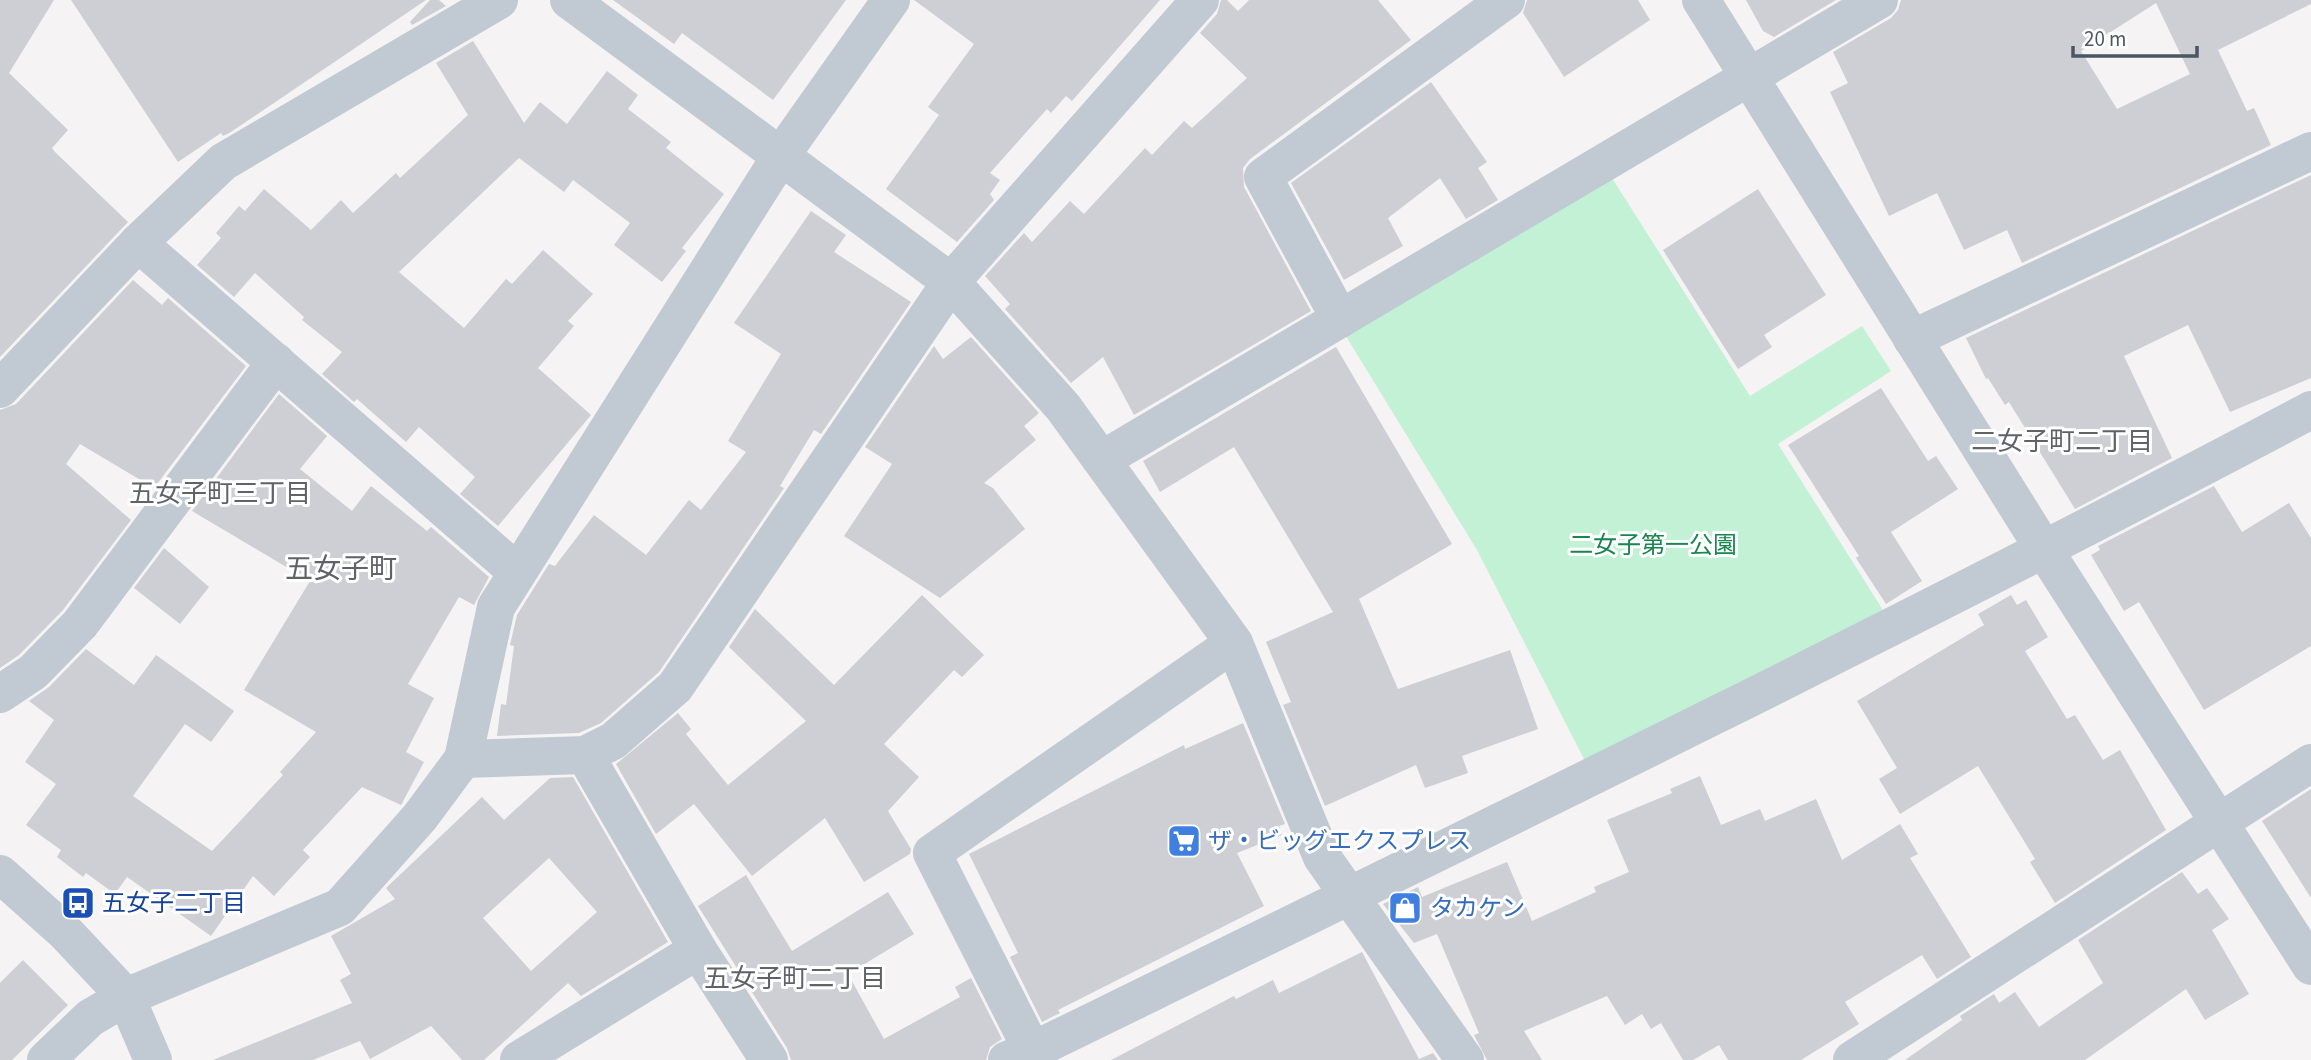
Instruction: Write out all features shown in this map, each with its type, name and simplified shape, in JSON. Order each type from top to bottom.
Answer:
[{"type":"street","points":[[0,389],[138,243],[223,162],[499,0]]},
{"type":"street","points":[[569,0],[782,154],[951,282],[1063,407],[1234,643],[1322,857],[1465,1060]]},
{"type":"street","points":[[46,1060],[90,1018],[126,997],[340,907],[420,817],[463,759],[495,607],[782,154],[891,0]]},
{"type":"street","points":[[463,759],[585,755],[613,741],[675,687],[951,282],[1200,0]]},
{"type":"street","points":[[1340,318],[1263,177],[1506,0]]},
{"type":"street","points":[[1701,0],[2045,551],[2311,966]]},
{"type":"street","points":[[1103,459],[1879,0]]},
{"type":"street","points":[[1912,339],[2311,151]]},
{"type":"street","points":[[138,243],[516,571]]},
{"type":"street","points":[[0,694],[33,672],[80,624],[275,362]]},
{"type":"street","points":[[1234,643],[932,853],[1026,1057],[2045,551],[2311,410]]},
{"type":"street","points":[[585,755],[698,950],[769,1060]]},
{"type":"street","points":[[1852,1060],[2311,763]]},
{"type":"street","points":[[0,874],[65,932],[126,997],[153,1060]]},
{"type":"street","points":[[519,1060],[698,950]]},
{"type":"green space","name":"二女子第一公園","points":[[1612,178],[1750,396],[1862,326],[1891,371],[1778,444],[1883,610],[1586,763],[1477,550],[1344,333]]},
{"type":"building","points":[[0,0],[54,0],[9,73],[68,130],[52,148],[55,152],[128,222],[0,357]]},
{"type":"building","points":[[71,0],[426,0],[231,132],[223,136],[221,133],[178,162]]},
{"type":"building","points":[[430,0],[439,0],[446,6],[412,25],[410,22]]},
{"type":"building","points":[[613,0],[846,0],[773,100],[682,33],[674,44]]},
{"type":"building","points":[[914,0],[1160,0],[1072,101],[1066,96],[1051,113],[1047,109],[990,173],[1000,180],[990,194],[994,200],[957,242],[886,189],[939,115],[928,107],[974,44]]},
{"type":"building","points":[[1221,0],[1227,0],[1238,11],[1249,0],[1378,0],[1411,40],[1250,159],[1243,168],[1244,187],[1311,311],[1134,415],[1103,357],[1071,383],[1005,309],[1010,304],[985,276],[1024,233],[1032,242],[1070,201],[1084,214],[1145,148],[1152,155],[1184,121],[1192,128],[1247,78],[1200,33],[1217,14]]},
{"type":"building","points":[[1527,0],[1638,0],[1650,20],[1564,77],[1523,13]]},
{"type":"building","points":[[1746,0],[1836,0],[1774,37],[1763,31]]},
{"type":"building","points":[[1901,0],[2311,0],[2311,4],[2218,50],[2247,111],[2254,108],[2271,145],[2022,263],[2007,230],[1964,250],[1937,193],[1889,216],[1830,92],[1848,83],[1833,52],[1891,18],[1898,10]],"holes":[[[2156,3],[2190,74],[2117,109],[2081,51]]]},
{"type":"building","points":[[473,41],[524,123],[540,102],[567,124],[607,71],[638,95],[628,109],[671,142],[666,148],[724,194],[682,248],[686,251],[662,282],[614,245],[630,223],[573,180],[564,192],[519,158],[399,272],[464,328],[506,279],[512,284],[543,250],[593,294],[568,321],[574,326],[538,368],[591,415],[498,526],[460,494],[475,477],[419,427],[406,442],[357,399],[354,402],[322,374],[342,352],[302,320],[304,317],[255,273],[234,297],[197,265],[221,238],[216,233],[239,206],[245,211],[264,189],[311,230],[341,200],[353,213],[396,173],[400,178],[468,115],[436,63]]},
{"type":"building","points":[[1431,82],[1487,162],[1478,168],[1498,200],[1466,219],[1440,178],[1388,218],[1403,246],[1344,280],[1291,183]]},
{"type":"building","points":[[2311,175],[2311,378],[2230,412],[2188,325],[2124,356],[2172,458],[2075,509],[2009,402],[2005,405],[1988,378],[1986,379],[1966,338]]},
{"type":"building","points":[[1758,189],[1826,295],[1764,335],[1772,347],[1738,369],[1663,250]]},
{"type":"building","points":[[811,211],[846,235],[834,252],[911,302],[821,434],[814,430],[780,486],[784,488],[659,672],[601,723],[579,733],[497,736],[501,704],[506,705],[514,646],[510,645],[517,615],[549,564],[555,566],[594,515],[646,555],[689,500],[701,510],[746,452],[728,441],[781,354],[734,323]]},
{"type":"building","points":[[133,280],[162,305],[168,298],[246,366],[154,488],[80,444],[66,464],[131,520],[63,610],[19,655],[0,668],[0,410],[16,404]]},
{"type":"building","points":[[971,337],[1039,413],[1024,426],[1036,440],[984,483],[993,488],[1025,529],[940,598],[844,536],[892,464],[865,447],[934,346],[943,359]]},
{"type":"building","points":[[1336,347],[1452,544],[1359,599],[1398,689],[1510,650],[1538,729],[1462,756],[1468,773],[1425,788],[1416,765],[1325,806],[1283,705],[1291,702],[1266,642],[1333,612],[1234,447],[1160,492],[1143,461]]},
{"type":"building","points":[[1881,388],[1928,461],[1936,456],[1958,489],[1891,532],[1922,581],[1886,604],[1856,558],[1859,556],[1788,445]]},
{"type":"building","points":[[279,394],[327,436],[300,469],[352,511],[371,486],[427,531],[431,527],[489,577],[474,605],[459,597],[408,684],[434,698],[406,752],[424,762],[401,805],[362,787],[303,850],[310,857],[274,896],[253,876],[211,936],[127,877],[115,894],[86,873],[83,877],[57,857],[61,850],[26,825],[56,784],[25,762],[54,720],[29,701],[49,687],[86,649],[134,685],[156,655],[234,711],[211,742],[185,724],[133,796],[212,851],[283,775],[280,772],[316,732],[244,690],[310,581],[192,511]]},
{"type":"building","points":[[2214,486],[2242,532],[2289,503],[2311,538],[2311,646],[2204,710],[2139,602],[2124,611],[2091,555],[2100,550],[2098,546]]},
{"type":"building","points":[[164,548],[209,587],[180,624],[134,588]]},
{"type":"building","points":[[922,595],[984,655],[962,677],[954,670],[884,744],[919,777],[888,811],[911,849],[910,854],[864,882],[825,818],[752,876],[694,804],[656,834],[616,764],[678,713],[691,729],[686,734],[728,785],[806,721],[729,647],[755,609],[834,685]]},
{"type":"building","points":[[2011,595],[2017,605],[2026,600],[2048,637],[2025,651],[2067,719],[2075,715],[2103,760],[2120,750],[2166,830],[2055,903],[2030,862],[2035,859],[1978,766],[1900,814],[1879,779],[1897,768],[1857,701],[1984,625],[1978,614]]},
{"type":"building","points":[[1243,723],[1285,824],[1279,826],[1282,835],[1237,853],[1264,906],[1058,1010],[1060,1013],[1042,1022],[1010,957],[1018,953],[969,854],[1184,745],[1185,749]]},
{"type":"building","points":[[1700,776],[1721,825],[1760,809],[1765,821],[1816,799],[1842,860],[1900,824],[1918,854],[1910,858],[1971,957],[1937,979],[1922,955],[1845,1002],[1859,1024],[1801,1060],[1728,1060],[1719,1045],[1693,1060],[1683,1060],[1661,1023],[1651,1029],[1642,1014],[1625,1025],[1607,996],[1524,1031],[1542,1060],[1487,1060],[1474,1035],[1479,1033],[1437,934],[1414,943],[1383,904],[1418,887],[1422,897],[1507,862],[1532,921],[1596,892],[1594,887],[1629,872],[1607,820],[1672,793],[1670,789]]},
{"type":"building","points":[[573,777],[668,942],[581,996],[568,983],[484,1060],[462,1060],[431,1026],[370,1059],[360,1041],[313,1060],[213,1060],[352,1003],[340,980],[351,974],[331,936],[395,899],[386,888],[482,797],[504,820],[550,778]],"holes":[[[549,858],[597,912],[531,971],[483,918]]]},
{"type":"building","points":[[2311,789],[2311,898],[2262,821]]},
{"type":"building","points":[[2182,872],[2198,894],[2207,888],[2229,919],[2212,930],[2249,994],[2205,1020],[2186,989],[2085,1060],[1905,1060],[1962,1020],[1960,1016],[1994,994],[1999,1003],[2015,992],[2039,1027],[2103,983],[2078,940]]},
{"type":"building","points":[[746,875],[792,951],[888,892],[914,934],[848,974],[884,1039],[960,997],[955,987],[971,978],[1002,1039],[990,1047],[986,1060],[791,1060],[787,1048],[698,906]]},
{"type":"building","points":[[1362,952],[1419,1059],[1433,1053],[1438,1060],[1111,1060],[1234,996],[1236,999],[1273,980],[1279,993]]},
{"type":"building","points":[[23,960],[68,1005],[12,1060],[0,1060],[0,983]]},
{"type":"place","name":"ザ・ビッグエクスプレス","points":[[1184,841]]},
{"type":"place","name":"五女子二丁目","points":[[78,903]]},
{"type":"place","name":"タカケン","points":[[1405,908]]},
{"type":"district","name":"二女子町二丁目","points":[[2062,441]]},
{"type":"district","name":"五女子町三丁目","points":[[220,493]]},
{"type":"district","name":"五女子町","points":[[341,569]]},
{"type":"district","name":"五女子町二丁目","points":[[795,978]]}]
